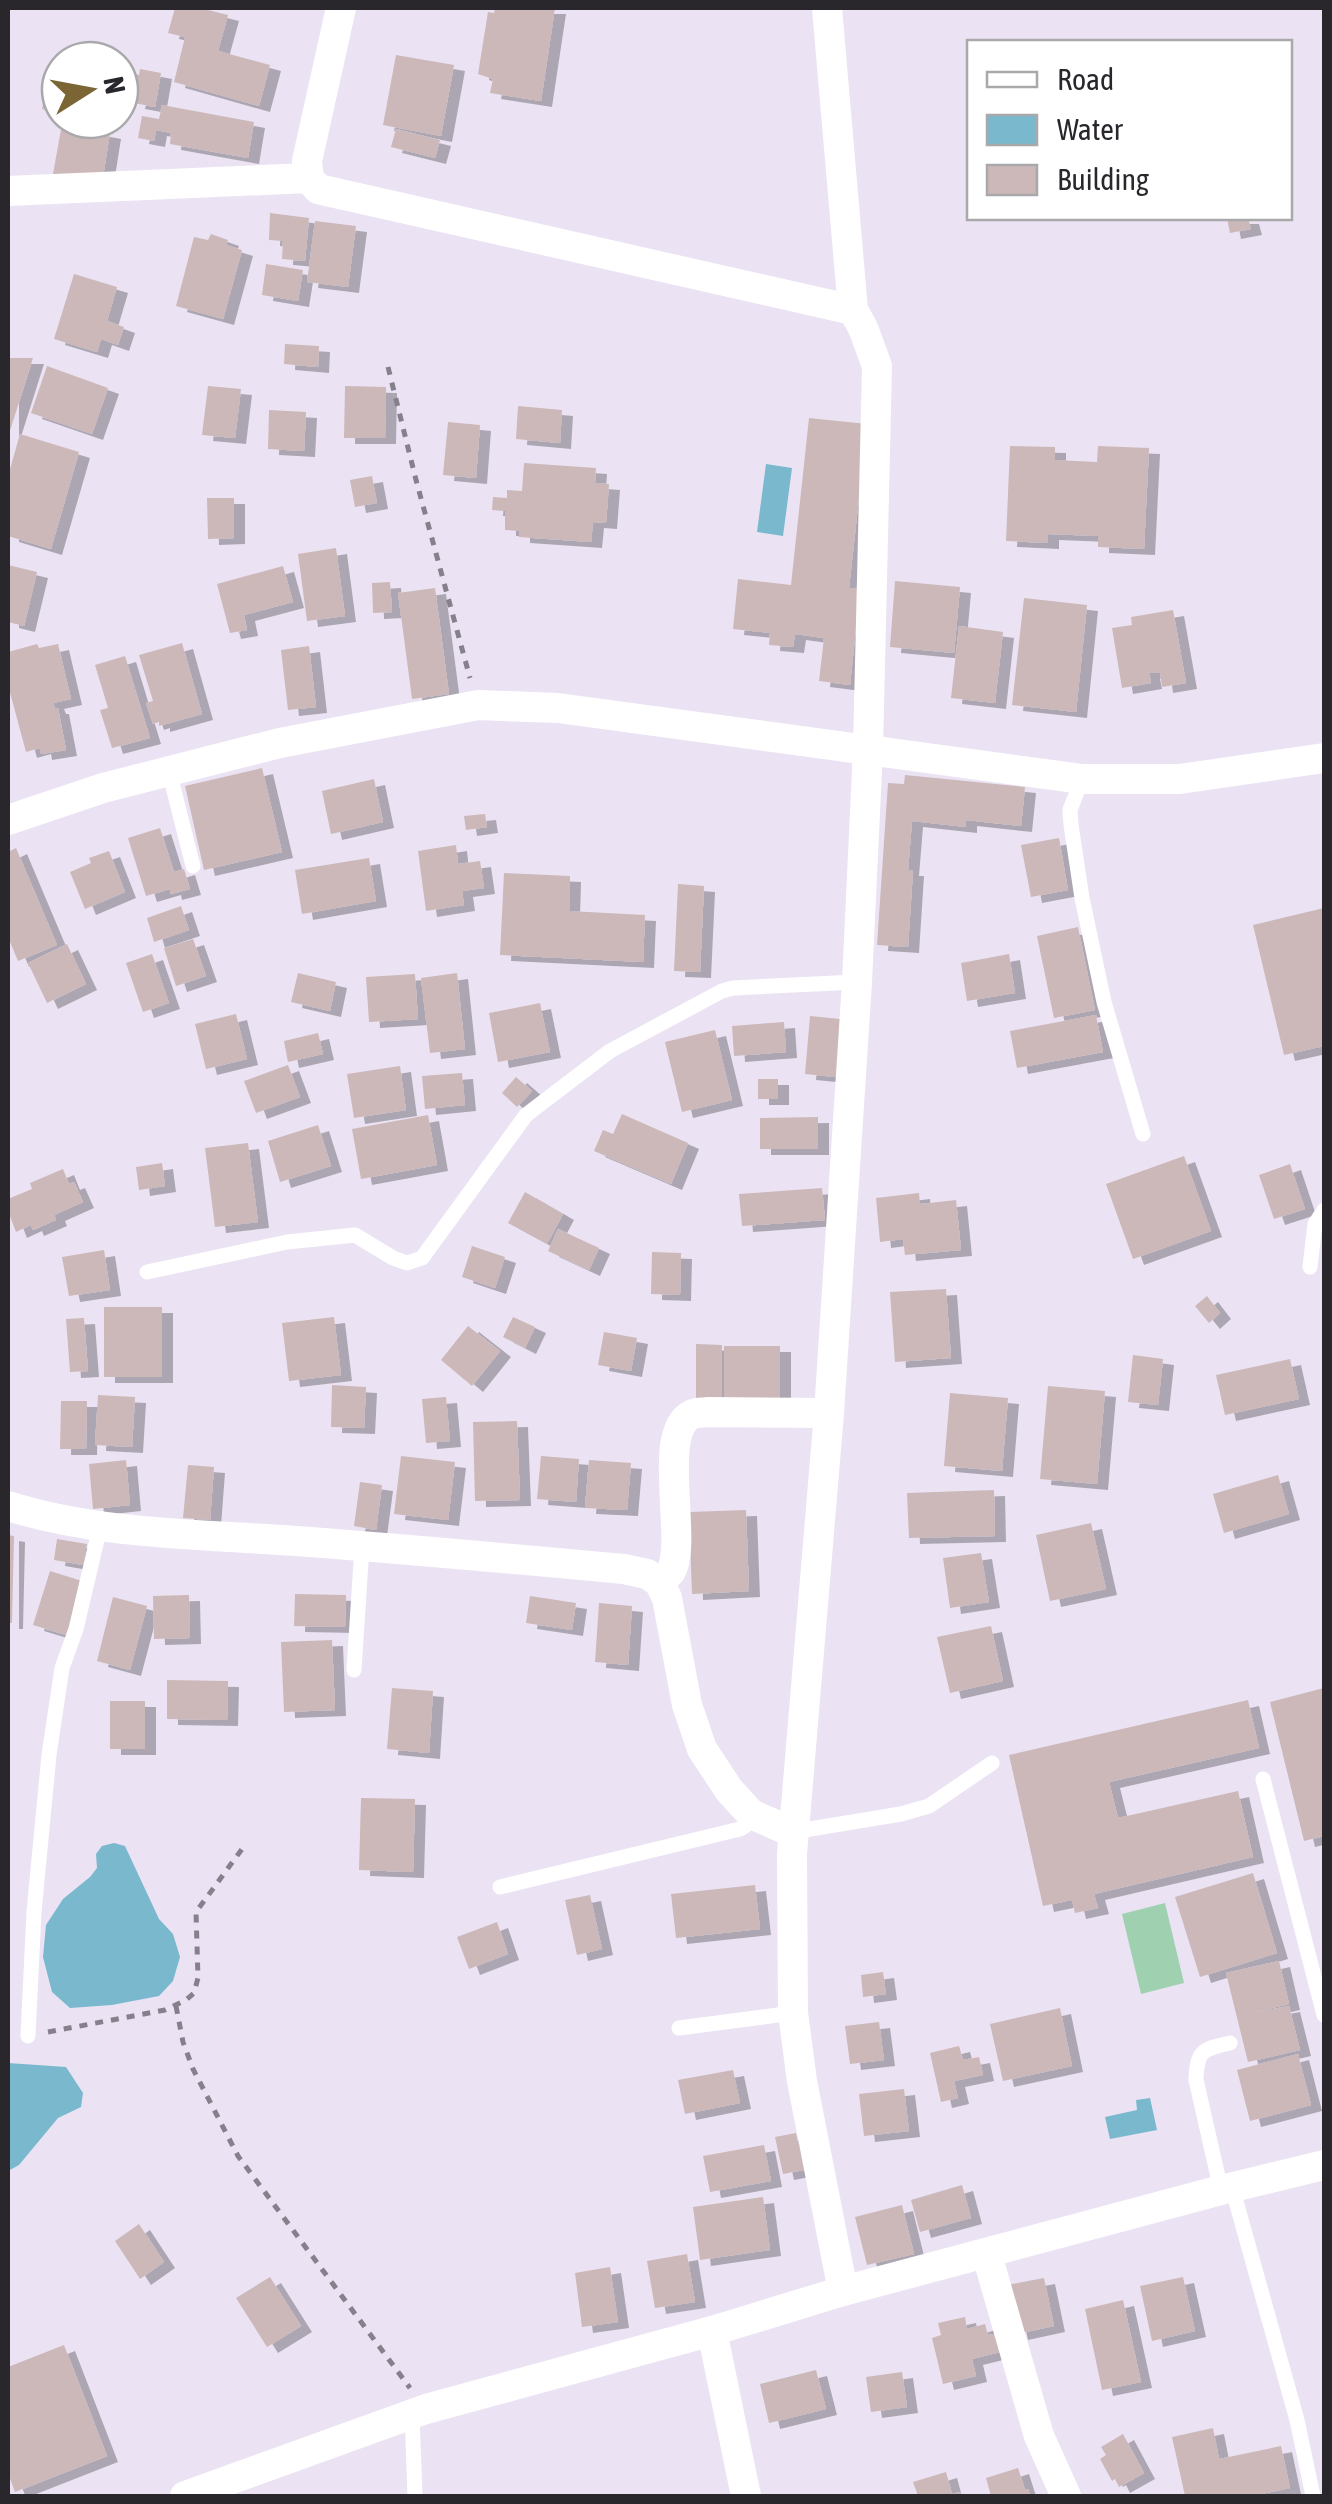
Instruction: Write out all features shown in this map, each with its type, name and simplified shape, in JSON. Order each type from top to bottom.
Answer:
[{"type":"street","points":[[341,8],[307,161],[310,178],[318,189],[852,310]]},
{"type":"street","points":[[827,8],[852,310],[877,366],[868,748],[857,982],[828,1414],[792,1832],[793,2012],[802,2081],[843,2292]]},
{"type":"street","points":[[8,190],[310,178]]},
{"type":"street","points":[[8,820],[103,788],[280,743],[478,706],[558,708],[1082,779],[1180,779],[1324,758]]},
{"type":"street","points":[[659,1582],[671,1570],[677,1550],[672,1479],[683,1422],[691,1415],[707,1412],[828,1414]]},
{"type":"street","points":[[8,1506],[100,1528],[362,1546],[648,1574],[659,1582],[667,1598],[686,1705],[702,1749],[729,1790],[752,1814],[792,1832]]},
{"type":"street","points":[[185,2496],[419,2412],[843,2292],[1324,2165]]},
{"type":"street","points":[[987,2254],[1039,2436],[1066,2496]]},
{"type":"street","points":[[712,2331],[746,2496]]},
{"type":"lane","points":[[170,771],[193,866]]},
{"type":"lane","points":[[1082,779],[1070,810],[1082,898],[1104,1002],[1142,1134]]},
{"type":"lane","points":[[148,1272],[287,1242],[356,1235],[407,1263],[422,1258],[526,1115],[610,1052],[732,988],[857,982]]},
{"type":"lane","points":[[1310,1267],[1315,1224],[1324,1210]]},
{"type":"lane","points":[[28,2036],[34,1912],[49,1755],[62,1668],[76,1629],[100,1528]]},
{"type":"lane","points":[[354,1670],[362,1546]]},
{"type":"lane","points":[[792,1832],[929,1806],[992,1764]]},
{"type":"lane","points":[[1263,1778],[1324,2015]]},
{"type":"lane","points":[[500,1887],[740,1830],[752,1814]]},
{"type":"lane","points":[[679,2028],[793,2012]]},
{"type":"lane","points":[[1230,2043],[1207,2048],[1200,2054],[1196,2080],[1298,2420],[1313,2496]]},
{"type":"lane","points":[[415,2496],[419,2412]]},
{"type":"path","points":[[388,367],[478,706]]},
{"type":"path","points":[[28,2036],[176,2006],[194,1993],[198,1978],[196,1912],[242,1849]]},
{"type":"path","points":[[176,2006],[193,2070],[238,2156],[419,2412]]},
{"type":"green space","points":[[1165,1903],[1184,1983],[1141,1994],[1122,1914]]},
{"type":"water","points":[[766,464],[792,468],[783,536],[757,532]]},
{"type":"water","points":[[102,1846],[125,1846],[159,1919],[173,1934],[180,1957],[173,1981],[159,1996],[70,2008],[52,1992],[43,1957],[46,1925],[63,1899],[97,1868],[96,1854]]},
{"type":"water","points":[[8,2063],[66,2067],[83,2093],[81,2107],[58,2118],[19,2165],[8,2171]]},
{"type":"water","points":[[1150,2098],[1157,2130],[1110,2139],[1105,2117],[1137,2110],[1136,2100]]},
{"type":"building","points":[[175,8],[200,8],[228,15],[218,51],[270,65],[259,106],[174,82],[185,37],[168,33]]},
{"type":"building","points":[[495,8],[555,8],[541,101],[490,93],[493,79],[478,74],[488,12],[494,13]]},
{"type":"building","points":[[396,55],[454,65],[441,136],[383,125]]},
{"type":"building","points":[[140,69],[161,73],[155,107],[140,104]]},
{"type":"building","points":[[162,105],[254,122],[248,158],[170,144],[171,133],[156,130],[154,141],[140,138],[142,116],[159,119]]},
{"type":"building","points":[[396,129],[440,140],[435,158],[391,147]]},
{"type":"building","points":[[59,140],[109,140],[102,183],[53,174]]},
{"type":"building","points":[[270,213],[309,218],[305,261],[282,259],[283,241],[269,240]]},
{"type":"building","points":[[1227,220],[1249,220],[1251,229],[1230,233]]},
{"type":"building","points":[[315,221],[356,226],[348,287],[307,282]]},
{"type":"building","points":[[211,234],[242,250],[223,319],[176,306],[194,237],[208,240]]},
{"type":"building","points":[[266,264],[303,270],[298,301],[262,295]]},
{"type":"building","points":[[74,274],[117,287],[107,321],[124,327],[118,345],[101,339],[97,352],[54,339]]},
{"type":"building","points":[[285,344],[319,346],[318,367],[284,364]]},
{"type":"building","points":[[8,358],[33,358],[8,437]]},
{"type":"building","points":[[47,366],[108,388],[92,434],[31,413]]},
{"type":"building","points":[[208,386],[241,389],[235,438],[202,435]]},
{"type":"building","points":[[345,386],[386,387],[385,438],[344,438]]},
{"type":"building","points":[[518,406],[562,410],[560,443],[516,439]]},
{"type":"building","points":[[269,410],[306,412],[304,451],[268,449]]},
{"type":"building","points":[[809,418],[867,424],[849,588],[860,589],[850,685],[819,681],[824,638],[795,634],[793,647],[769,645],[770,633],[733,629],[738,579],[791,585]]},
{"type":"building","points":[[448,422],[480,425],[476,478],[443,475]]},
{"type":"building","points":[[20,434],[79,452],[51,549],[8,536],[8,476]]},
{"type":"building","points":[[1010,446],[1055,447],[1055,460],[1097,462],[1098,446],[1149,448],[1144,549],[1098,547],[1098,536],[1048,534],[1048,543],[1006,541]]},
{"type":"building","points":[[524,463],[596,468],[595,483],[609,484],[606,523],[593,522],[591,542],[519,537],[519,531],[505,530],[505,511],[492,510],[493,497],[507,498],[507,490],[522,491]]},
{"type":"building","points":[[372,476],[377,503],[355,507],[350,480]]},
{"type":"building","points":[[207,498],[234,498],[234,538],[208,539]]},
{"type":"building","points":[[336,548],[345,616],[307,621],[298,554]]},
{"type":"building","points":[[8,565],[37,572],[24,626],[8,622]]},
{"type":"building","points":[[283,566],[293,602],[244,615],[247,630],[230,633],[217,584]]},
{"type":"building","points":[[895,581],[960,587],[954,653],[890,647]]},
{"type":"building","points":[[390,582],[392,612],[373,613],[372,583]]},
{"type":"building","points":[[435,588],[449,694],[412,699],[398,593]]},
{"type":"building","points":[[1024,598],[1087,605],[1076,712],[1012,705]]},
{"type":"building","points":[[1173,610],[1186,683],[1162,687],[1160,672],[1149,673],[1151,683],[1122,688],[1112,628],[1132,625],[1131,617]]},
{"type":"building","points":[[959,626],[1003,632],[995,703],[951,698]]},
{"type":"building","points":[[182,643],[202,714],[159,726],[159,722],[153,724],[146,703],[153,701],[139,655]]},
{"type":"building","points":[[37,644],[39,648],[58,644],[71,699],[53,703],[58,708],[66,750],[41,754],[40,748],[26,752],[8,685],[8,652]]},
{"type":"building","points":[[309,646],[316,707],[288,710],[281,650]]},
{"type":"building","points":[[125,656],[150,738],[112,748],[100,710],[108,708],[95,665]]},
{"type":"building","points":[[262,768],[282,852],[204,870],[185,786]]},
{"type":"building","points":[[905,775],[1025,787],[1021,826],[966,820],[966,827],[912,821],[908,947],[877,945],[888,783],[904,784]]},
{"type":"building","points":[[374,779],[383,822],[331,834],[322,791]]},
{"type":"building","points":[[485,814],[487,827],[466,830],[464,816]]},
{"type":"building","points":[[160,828],[174,872],[184,869],[190,889],[171,894],[170,889],[146,896],[128,838]]},
{"type":"building","points":[[1059,838],[1068,890],[1031,897],[1021,845]]},
{"type":"building","points":[[456,845],[458,864],[480,861],[484,888],[462,891],[464,905],[426,911],[418,851]]},
{"type":"building","points":[[16,848],[57,945],[18,961],[8,937],[8,852]]},
{"type":"building","points":[[109,851],[125,892],[85,909],[70,872],[91,863],[89,858]]},
{"type":"building","points":[[369,858],[376,901],[302,914],[295,870]]},
{"type":"building","points":[[504,873],[570,876],[569,911],[645,915],[643,962],[500,955]]},
{"type":"building","points":[[678,884],[704,886],[700,972],[674,971]]},
{"type":"building","points":[[181,906],[189,930],[154,942],[147,918]]},
{"type":"building","points":[[1324,908],[1324,1046],[1284,1055],[1253,925]]},
{"type":"building","points":[[1078,927],[1095,1010],[1054,1018],[1037,936]]},
{"type":"building","points":[[193,939],[206,976],[176,986],[164,948]]},
{"type":"building","points":[[67,944],[86,984],[47,1003],[28,963]]},
{"type":"building","points":[[152,954],[169,1003],[143,1012],[126,963]]},
{"type":"building","points":[[1009,954],[1015,993],[967,1001],[961,963]]},
{"type":"building","points":[[298,973],[336,982],[330,1011],[291,1002]]},
{"type":"building","points":[[457,973],[465,1049],[430,1053],[421,978]]},
{"type":"building","points":[[415,974],[418,1019],[369,1022],[366,977]]},
{"type":"building","points":[[540,1003],[550,1052],[498,1062],[489,1013]]},
{"type":"building","points":[[236,1014],[247,1059],[206,1069],[195,1024]]},
{"type":"building","points":[[1096,1015],[1103,1052],[1017,1068],[1010,1031]]},
{"type":"building","points":[[810,1016],[850,1020],[845,1078],[805,1074]]},
{"type":"building","points":[[784,1022],[786,1052],[734,1056],[732,1026]]},
{"type":"building","points":[[715,1030],[732,1100],[682,1112],[665,1042]]},
{"type":"building","points":[[318,1033],[323,1054],[288,1062],[284,1041]]},
{"type":"building","points":[[288,1065],[300,1097],[256,1113],[244,1081]]},
{"type":"building","points":[[400,1066],[406,1110],[354,1118],[347,1074]]},
{"type":"building","points":[[462,1073],[465,1105],[425,1109],[422,1076]]},
{"type":"building","points":[[516,1077],[532,1091],[517,1107],[502,1093]]},
{"type":"building","points":[[758,1079],[778,1079],[778,1099],[758,1099]]},
{"type":"building","points":[[622,1114],[688,1143],[671,1184],[594,1151],[603,1130],[613,1134]]},
{"type":"building","points":[[428,1115],[437,1165],[361,1179],[352,1129]]},
{"type":"building","points":[[818,1117],[818,1149],[760,1149],[760,1118]]},
{"type":"building","points":[[318,1125],[331,1166],[280,1182],[268,1141]]},
{"type":"building","points":[[248,1143],[258,1222],[215,1227],[205,1148]]},
{"type":"building","points":[[1184,1156],[1211,1231],[1133,1259],[1106,1184]]},
{"type":"building","points":[[162,1163],[165,1186],[139,1190],[136,1167]]},
{"type":"building","points":[[1290,1164],[1305,1209],[1274,1219],[1259,1175]]},
{"type":"building","points":[[63,1169],[83,1202],[54,1215],[56,1220],[16,1232],[8,1199],[32,1189],[30,1183]]},
{"type":"building","points":[[822,1188],[825,1220],[742,1226],[739,1194]]},
{"type":"building","points":[[525,1192],[563,1214],[547,1244],[508,1223]]},
{"type":"building","points":[[919,1193],[920,1204],[956,1200],[961,1250],[905,1255],[903,1239],[880,1242],[876,1198]]},
{"type":"building","points":[[558,1229],[599,1248],[589,1270],[548,1251]]},
{"type":"building","points":[[472,1246],[505,1257],[495,1288],[462,1277]]},
{"type":"building","points":[[104,1250],[110,1290],[69,1296],[62,1257]]},
{"type":"building","points":[[652,1252],[681,1253],[680,1295],[651,1294]]},
{"type":"building","points":[[946,1289],[951,1358],[895,1362],[890,1292]]},
{"type":"building","points":[[1207,1296],[1220,1313],[1209,1323],[1195,1306]]},
{"type":"building","points":[[104,1307],[162,1307],[162,1377],[104,1377]]},
{"type":"building","points":[[334,1317],[341,1375],[289,1381],[282,1323]]},
{"type":"building","points":[[513,1317],[535,1327],[525,1348],[503,1337]]},
{"type":"building","points":[[84,1318],[88,1371],[70,1372],[66,1319]]},
{"type":"building","points":[[468,1326],[500,1351],[472,1386],[441,1360]]},
{"type":"building","points":[[604,1332],[637,1338],[631,1371],[598,1365]]},
{"type":"building","points":[[696,1344],[722,1345],[722,1401],[696,1401]]},
{"type":"building","points":[[724,1346],[780,1346],[780,1406],[724,1405]]},
{"type":"building","points":[[1133,1355],[1163,1359],[1158,1405],[1128,1402]]},
{"type":"building","points":[[1290,1359],[1299,1399],[1225,1415],[1216,1375]]},
{"type":"building","points":[[332,1385],[366,1387],[364,1428],[331,1427]]},
{"type":"building","points":[[1048,1386],[1105,1391],[1097,1484],[1040,1479]]},
{"type":"building","points":[[950,1393],[1008,1398],[1002,1471],[944,1466]]},
{"type":"building","points":[[98,1395],[135,1397],[132,1447],[95,1445]]},
{"type":"building","points":[[446,1397],[450,1441],[426,1443],[422,1399]]},
{"type":"building","points":[[61,1401],[87,1401],[86,1449],[60,1449]]},
{"type":"building","points":[[517,1421],[520,1500],[475,1501],[473,1422]]},
{"type":"building","points":[[401,1456],[455,1462],[448,1520],[394,1514]]},
{"type":"building","points":[[541,1456],[579,1459],[576,1502],[537,1499]]},
{"type":"building","points":[[126,1460],[130,1505],[93,1509],[89,1464]]},
{"type":"building","points":[[589,1460],[631,1463],[627,1510],[585,1508]]},
{"type":"building","points":[[188,1465],[214,1467],[210,1520],[183,1518]]},
{"type":"building","points":[[1278,1475],[1289,1514],[1224,1533],[1213,1494]]},
{"type":"building","points":[[360,1482],[382,1485],[376,1530],[354,1526]]},
{"type":"building","points":[[994,1490],[995,1536],[909,1538],[907,1493]]},
{"type":"building","points":[[746,1510],[749,1591],[692,1594],[689,1512]]},
{"type":"building","points":[[1091,1523],[1106,1589],[1050,1601],[1036,1535]]},
{"type":"building","points":[[8,1535],[14,1536],[12,1623],[8,1623]]},
{"type":"building","points":[[57,1539],[87,1544],[83,1565],[54,1560]]},
{"type":"building","points":[[981,1553],[989,1602],[950,1608],[943,1558]]},
{"type":"building","points":[[50,1571],[82,1581],[66,1635],[33,1625]]},
{"type":"building","points":[[295,1594],[346,1595],[345,1627],[294,1626]]},
{"type":"building","points":[[189,1595],[190,1638],[154,1639],[153,1596]]},
{"type":"building","points":[[530,1596],[576,1603],[572,1630],[526,1623]]},
{"type":"building","points":[[113,1597],[147,1606],[130,1670],[97,1661]]},
{"type":"building","points":[[599,1603],[632,1606],[628,1665],[595,1662]]},
{"type":"building","points":[[991,1626],[1003,1681],[950,1693],[937,1637]]},
{"type":"building","points":[[332,1640],[335,1710],[284,1712],[281,1642]]},
{"type":"building","points":[[167,1680],[228,1681],[227,1720],[167,1719]]},
{"type":"building","points":[[392,1688],[433,1691],[429,1753],[387,1749]]},
{"type":"building","points":[[1324,1688],[1324,1836],[1304,1841],[1270,1702]]},
{"type":"building","points":[[1248,1700],[1259,1748],[1109,1782],[1118,1818],[1238,1791],[1253,1857],[1094,1894],[1098,1908],[1075,1913],[1072,1900],[1043,1906],[1009,1755]]},
{"type":"building","points":[[110,1701],[145,1701],[145,1749],[110,1749]]},
{"type":"building","points":[[361,1798],[415,1799],[413,1872],[359,1870]]},
{"type":"building","points":[[1253,1873],[1277,1953],[1200,1977],[1175,1897]]},
{"type":"building","points":[[755,1885],[760,1929],[676,1938],[671,1894]]},
{"type":"building","points":[[590,1895],[602,1949],[577,1955],[565,1900]]},
{"type":"building","points":[[497,1922],[508,1954],[469,1969],[457,1937]]},
{"type":"building","points":[[1279,1961],[1289,2004],[1246,2014],[1289,2006],[1300,2050],[1248,2062],[1226,1973]]},
{"type":"building","points":[[883,1972],[886,1994],[863,1997],[861,1975]]},
{"type":"building","points":[[1060,2008],[1072,2066],[1003,2081],[990,2024]]},
{"type":"building","points":[[879,2022],[884,2060],[850,2064],[845,2026]]},
{"type":"building","points":[[959,2046],[963,2060],[979,2057],[983,2075],[954,2081],[958,2098],[941,2102],[930,2053]]},
{"type":"building","points":[[1298,2054],[1311,2105],[1250,2121],[1237,2070]]},
{"type":"building","points":[[733,2070],[740,2103],[685,2114],[678,2080]]},
{"type":"building","points":[[904,2089],[909,2131],[864,2136],[859,2094]]},
{"type":"building","points":[[796,2133],[804,2170],[783,2174],[775,2137]]},
{"type":"building","points":[[764,2145],[771,2181],[710,2192],[703,2156]]},
{"type":"building","points":[[962,2185],[971,2218],[920,2232],[911,2200]]},
{"type":"building","points":[[763,2197],[770,2250],[700,2260],[693,2207]]},
{"type":"building","points":[[902,2205],[914,2254],[867,2265],[855,2217]]},
{"type":"building","points":[[139,2224],[164,2262],[140,2279],[115,2241]]},
{"type":"building","points":[[687,2254],[695,2302],[655,2308],[647,2261]]},
{"type":"building","points":[[610,2267],[618,2322],[582,2327],[575,2273]]},
{"type":"building","points":[[270,2277],[301,2326],[267,2347],[236,2298]]},
{"type":"building","points":[[1183,2277],[1195,2331],[1152,2341],[1140,2286]]},
{"type":"building","points":[[1044,2278],[1054,2326],[1017,2334],[1007,2285]]},
{"type":"building","points":[[1123,2300],[1141,2382],[1102,2390],[1085,2309]]},
{"type":"building","points":[[965,2317],[967,2329],[985,2324],[988,2335],[999,2333],[1004,2351],[972,2359],[976,2376],[943,2384],[932,2338],[941,2335],[938,2323]]},
{"type":"building","points":[[64,2345],[107,2456],[15,2492],[8,2473],[8,2367]]},
{"type":"building","points":[[816,2370],[826,2409],[769,2423],[760,2384]]},
{"type":"building","points":[[902,2372],[907,2407],[871,2412],[866,2377]]},
{"type":"building","points":[[1213,2428],[1219,2459],[1281,2446],[1290,2488],[1252,2496],[1185,2496],[1172,2437]]},
{"type":"building","points":[[1123,2434],[1144,2473],[1119,2487],[1100,2459],[1106,2455],[1101,2447]]},
{"type":"building","points":[[1018,2468],[1030,2496],[991,2496],[986,2478]]},
{"type":"building","points":[[946,2472],[952,2494],[960,2492],[961,2496],[918,2496],[913,2482]]}]
